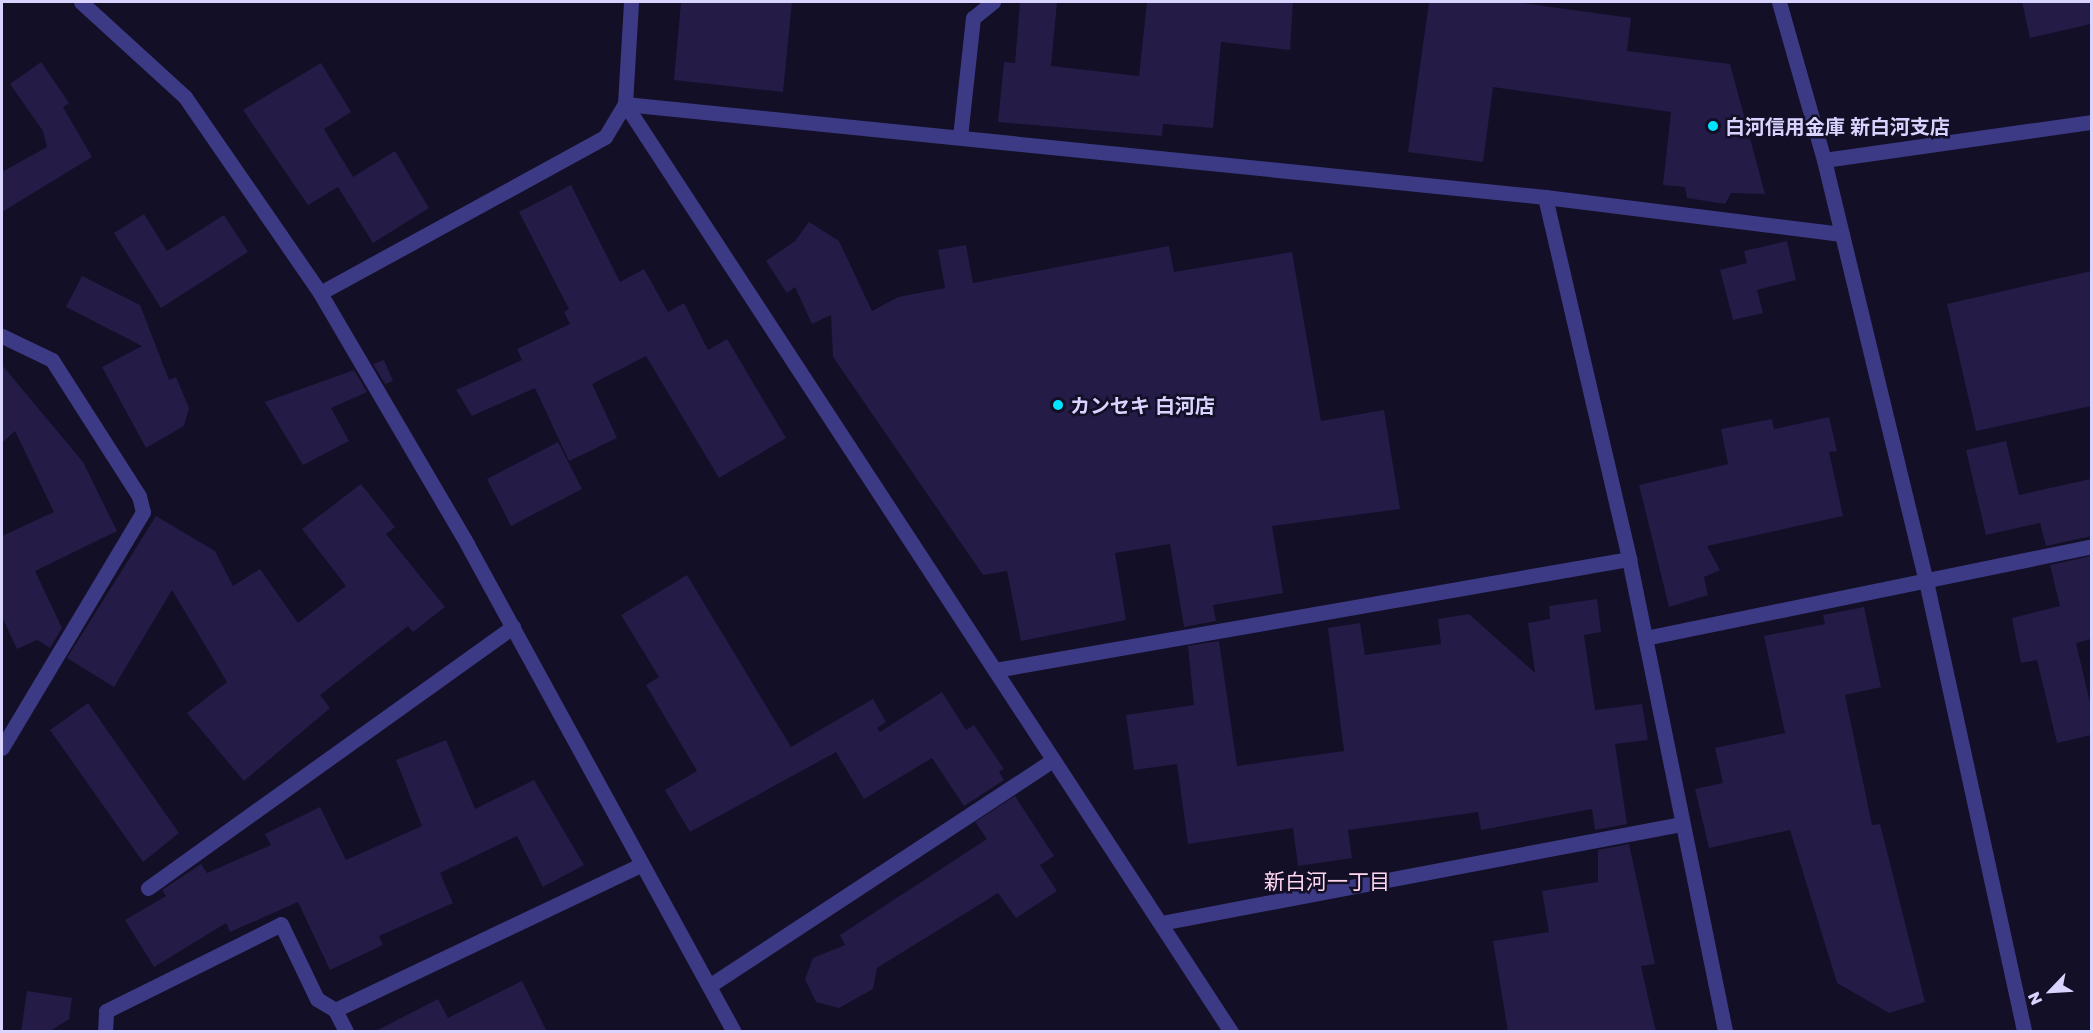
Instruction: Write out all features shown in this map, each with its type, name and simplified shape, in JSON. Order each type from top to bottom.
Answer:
[{"type":"street","points":[[81,2],[185,97],[320,293],[513,627],[640,865],[712,984],[734,1032]]},
{"type":"street","points":[[320,293],[605,137],[625,104],[631,2]]},
{"type":"street","points":[[960,137],[973,18],[993,2]]},
{"type":"street","points":[[1779,2],[1824,160],[1926,580],[2024,1032]]},
{"type":"street","points":[[625,104],[1545,197],[1842,234]]},
{"type":"street","points":[[625,104],[1231,1032]]},
{"type":"street","points":[[1824,160],[2091,122]]},
{"type":"street","points":[[1545,197],[1629,559],[1725,1032]]},
{"type":"street","points":[[2,336],[52,360],[139,496],[143,512],[2,748]]},
{"type":"street","points":[[1645,638],[2091,546]]},
{"type":"street","points":[[995,670],[1629,559]]},
{"type":"street","points":[[148,888],[513,627]]},
{"type":"street","points":[[712,984],[1052,761]]},
{"type":"street","points":[[1161,923],[1681,824]]},
{"type":"street","points":[[335,1010],[640,865]]},
{"type":"street","points":[[105,1032],[106,1011],[281,924],[317,999],[335,1010],[346,1032]]},
{"type":"building","points":[[681,2],[792,2],[783,92],[674,80]]},
{"type":"building","points":[[1020,2],[1057,2],[1051,66],[1139,76],[1147,2],[1293,2],[1290,50],[1221,42],[1213,128],[1163,124],[1162,136],[998,122],[1004,62],[1015,63]]},
{"type":"building","points":[[1429,2],[1515,2],[1631,18],[1627,51],[1730,64],[1765,194],[1731,193],[1725,204],[1687,198],[1685,187],[1663,185],[1671,112],[1493,87],[1483,162],[1408,152]]},
{"type":"building","points":[[2022,2],[2091,2],[2091,24],[2030,38]]},
{"type":"building","points":[[41,62],[69,103],[63,107],[92,157],[2,212],[2,172],[47,147],[43,131],[10,84]]},
{"type":"building","points":[[321,63],[351,112],[324,129],[353,177],[395,151],[429,208],[373,243],[338,187],[308,205],[243,110]]},
{"type":"building","points":[[571,185],[620,282],[644,269],[668,312],[684,303],[708,350],[727,339],[786,438],[719,478],[646,356],[592,384],[617,438],[569,461],[535,388],[472,416],[456,390],[522,360],[517,349],[570,324],[564,312],[569,309],[519,212]]},
{"type":"building","points":[[144,214],[167,251],[224,215],[248,252],[161,308],[114,233]]},
{"type":"building","points":[[809,222],[839,241],[872,311],[898,297],[945,288],[938,250],[966,245],[973,283],[1169,246],[1174,272],[1292,252],[1321,421],[1384,410],[1400,509],[1272,526],[1283,593],[1213,605],[1216,621],[1184,627],[1170,544],[1115,553],[1126,620],[1021,641],[1007,571],[983,575],[833,357],[831,315],[812,324],[795,287],[787,293],[766,261],[795,241]]},
{"type":"building","points":[[1787,241],[1796,280],[1757,290],[1763,313],[1733,320],[1720,270],[1747,263],[1744,251]]},
{"type":"building","points":[[2091,271],[2091,406],[1976,431],[1947,304]]},
{"type":"building","points":[[82,276],[140,305],[169,380],[176,377],[189,408],[184,426],[146,448],[102,367],[142,346],[66,307]]},
{"type":"building","points":[[384,360],[393,381],[385,384],[373,364]]},
{"type":"building","points":[[2,365],[83,462],[117,531],[35,571],[62,628],[50,648],[37,640],[17,649],[2,617],[2,536],[54,512],[15,431],[2,443]]},
{"type":"building","points":[[354,370],[367,392],[331,408],[349,441],[303,465],[265,402]]},
{"type":"building","points":[[1829,417],[1837,451],[1829,452],[1843,516],[1707,546],[1720,570],[1704,577],[1708,595],[1669,607],[1639,485],[1728,464],[1721,429],[1772,419],[1774,429]]},
{"type":"building","points":[[2006,441],[2019,495],[2091,479],[2091,536],[2046,546],[2040,523],[1986,535],[1966,450]]},
{"type":"building","points":[[558,442],[582,489],[511,526],[487,479]]},
{"type":"building","points":[[361,484],[395,527],[386,534],[445,607],[413,632],[408,626],[320,695],[330,708],[244,781],[187,713],[227,682],[172,590],[114,687],[67,658],[156,516],[215,551],[233,586],[260,569],[298,623],[346,586],[302,529]]},
{"type":"building","points":[[2091,556],[2091,639],[2076,643],[2091,707],[2091,735],[2057,743],[2037,660],[2021,663],[2012,618],[2060,606],[2050,565]]},
{"type":"building","points":[[687,575],[791,747],[873,699],[886,722],[877,728],[880,732],[942,692],[966,730],[974,725],[1004,769],[999,772],[1004,780],[964,806],[932,758],[864,799],[836,752],[690,832],[665,790],[697,771],[646,685],[659,677],[621,615]]},
{"type":"building","points":[[1597,599],[1601,632],[1584,635],[1595,710],[1642,704],[1648,740],[1615,744],[1627,824],[1595,830],[1592,809],[1481,830],[1478,812],[1348,830],[1352,858],[1298,866],[1293,828],[1188,844],[1177,764],[1134,770],[1126,715],[1194,705],[1188,646],[1219,641],[1237,766],[1344,751],[1328,628],[1360,623],[1365,655],[1441,644],[1438,619],[1469,614],[1535,673],[1528,623],[1550,619],[1549,606]]},
{"type":"building","points":[[1864,607],[1881,687],[1845,695],[1872,825],[1880,824],[1925,1002],[1889,1013],[1837,983],[1790,830],[1709,848],[1695,789],[1723,783],[1715,748],[1785,733],[1764,636],[1825,624],[1823,615]]},
{"type":"building","points":[[88,703],[179,833],[143,862],[50,730]]},
{"type":"building","points":[[446,740],[475,809],[534,780],[584,865],[543,887],[517,836],[440,873],[453,903],[379,936],[383,945],[330,970],[298,902],[230,932],[226,923],[154,967],[125,920],[166,896],[162,890],[201,864],[207,873],[271,845],[265,834],[320,807],[346,860],[422,826],[396,760]]},
{"type":"building","points":[[1015,796],[1054,856],[1040,865],[1057,891],[1016,918],[998,893],[877,968],[873,989],[839,1008],[816,1002],[805,979],[813,958],[845,945],[840,935],[987,839],[975,822]]},
{"type":"building","points":[[1629,844],[1655,964],[1641,966],[1656,1032],[1508,1032],[1493,941],[1549,932],[1542,891],[1598,882],[1598,850]]},
{"type":"building","points":[[522,981],[547,1032],[374,1032],[438,999],[448,1018]]},
{"type":"building","points":[[27,991],[72,998],[69,1019],[49,1032],[21,1032]]},
{"type":"place","name":"白河信用金庫 新白河支店","points":[[1713,126]]},
{"type":"place","name":"カンセキ 白河店","points":[[1058,405]]},
{"type":"district","name":"新白河一丁目","points":[[1327,881]]}]
